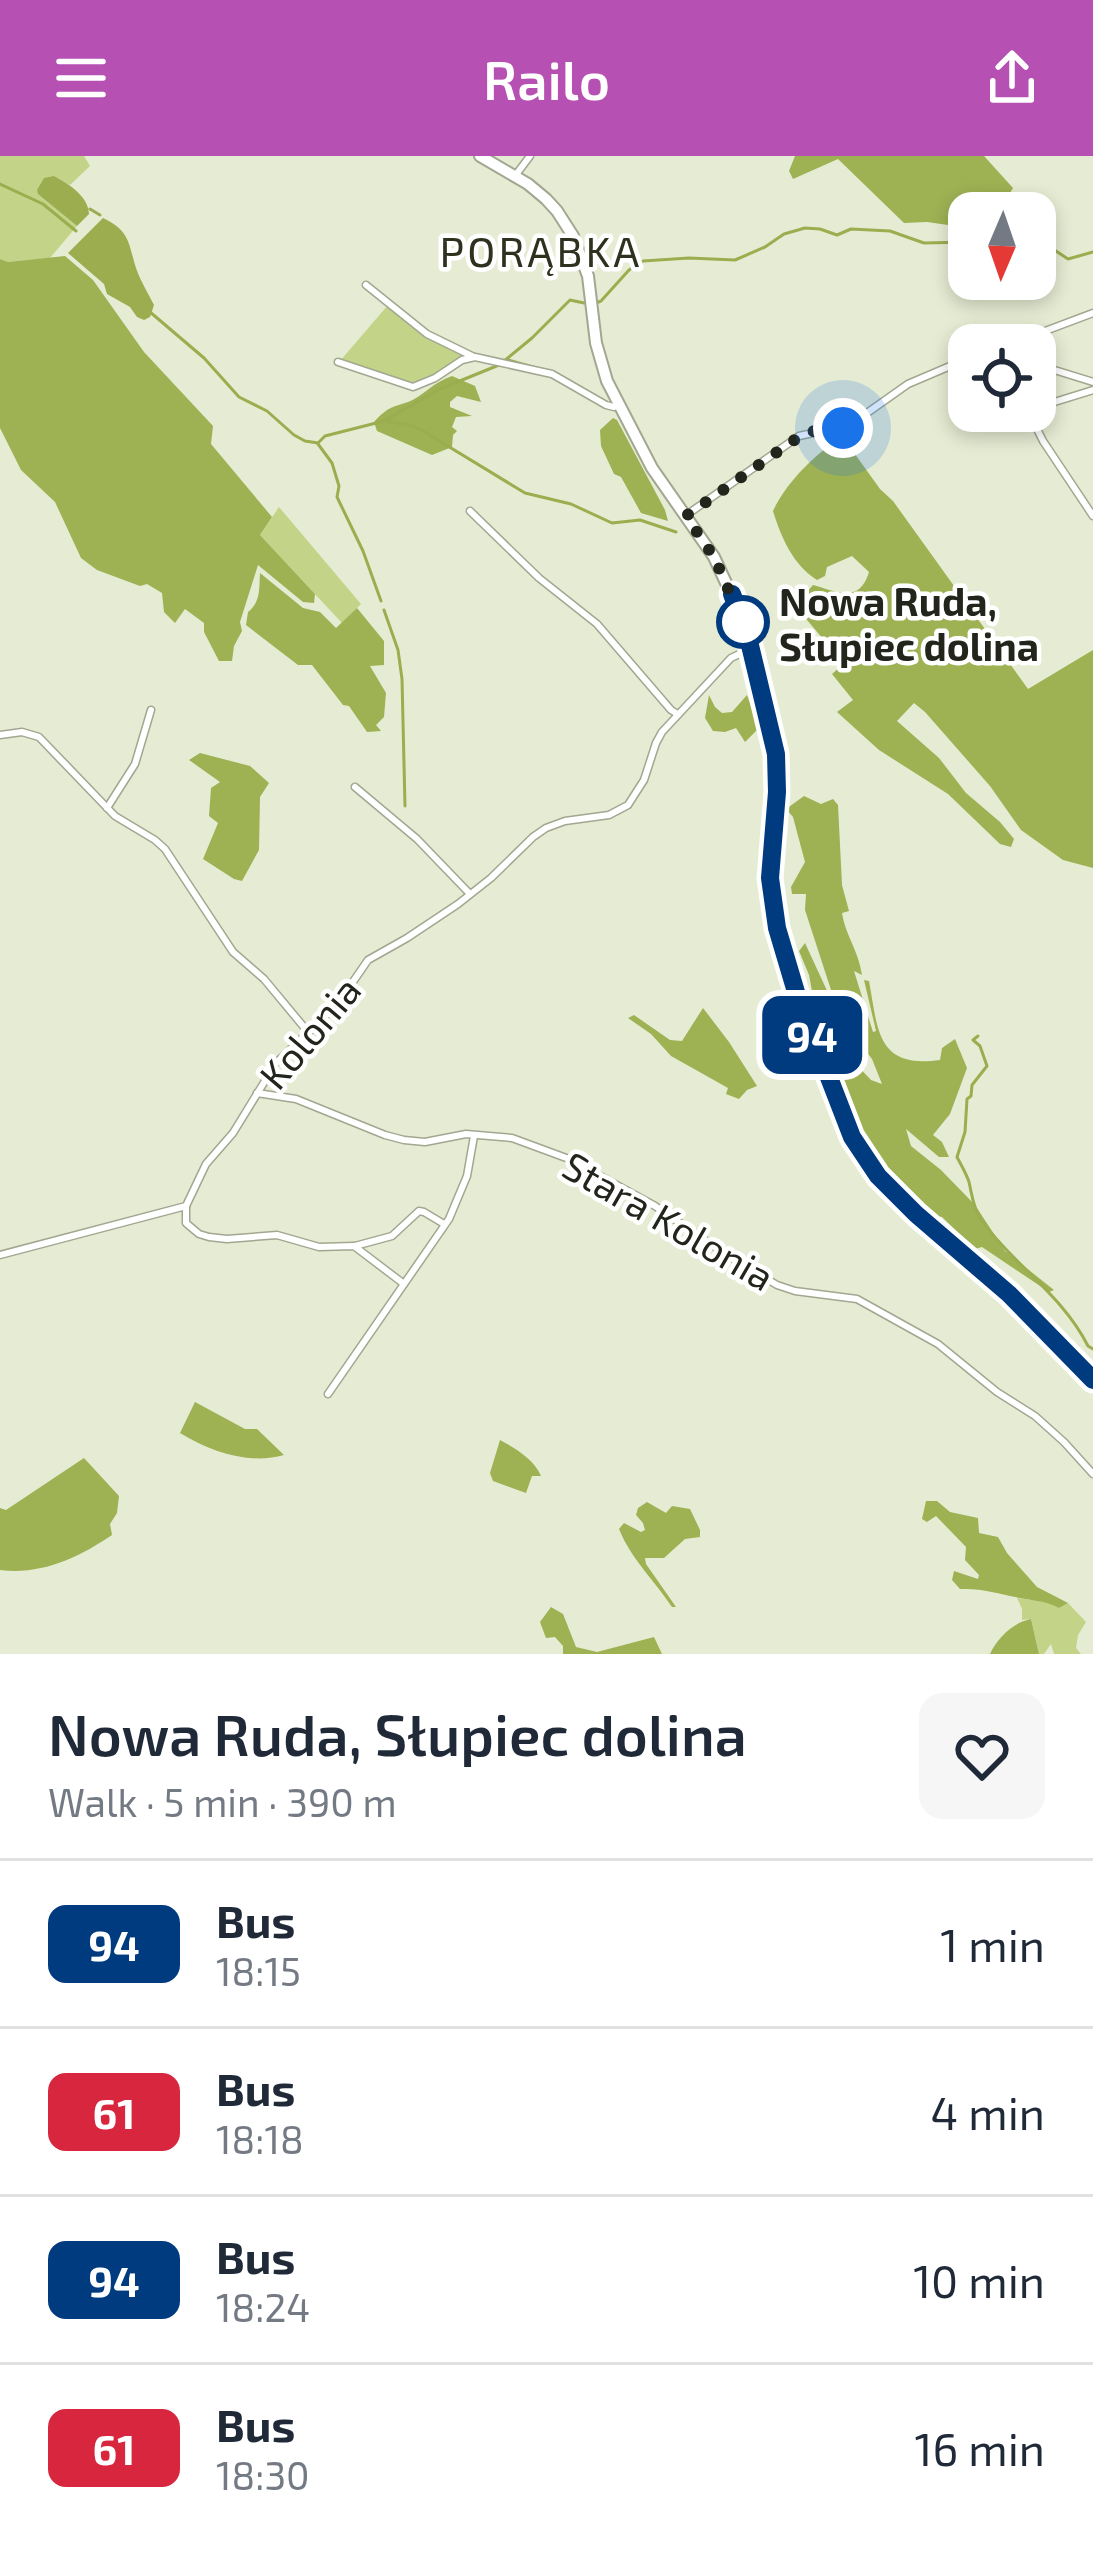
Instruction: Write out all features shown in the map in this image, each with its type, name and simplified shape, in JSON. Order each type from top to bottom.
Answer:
[{"type":"main road","points":[[480,156],[515,176],[557,211],[578,247],[590,287],[599,358],[619,405],[652,468],[714,557],[732,594],[776,754],[770,878],[777,928],[796,992],[852,1137],[878,1176],[1009,1294],[1093,1380]]},
{"type":"street","points":[[515,176],[530,156]]},
{"type":"street","points":[[367,285],[427,334],[475,357]]},
{"type":"street","points":[[1056,327],[1093,313]]},
{"type":"street","points":[[338,362],[412,387],[475,357],[542,370],[606,405],[619,405]]},
{"type":"street","points":[[686,516],[800,436],[850,425],[908,385],[948,367]]},
{"type":"street","points":[[1056,372],[1093,386]]},
{"type":"street","points":[[1056,401],[1093,386]]},
{"type":"street","points":[[1040,432],[1093,516]]},
{"type":"street","points":[[470,511],[539,578],[597,624],[677,713]]},
{"type":"street","name":"Kolonia","points":[[186,1207],[206,1164],[233,1133],[276,1063],[337,1005],[368,960],[470,894],[546,828],[628,805],[644,780],[656,743],[677,713],[731,658],[750,649]]},
{"type":"street","points":[[107,808],[135,764],[152,710]]},
{"type":"street","points":[[0,735],[39,736],[107,808],[165,849],[233,952],[265,980],[308,1032]]},
{"type":"street","points":[[355,787],[417,839],[470,894]]},
{"type":"street","name":"Stara Kolonia","points":[[257,1093],[296,1099],[404,1140],[425,1142],[457,1135],[520,1140],[569,1159],[656,1206],[777,1285],[811,1294],[844,1295],[872,1306],[957,1357],[1035,1416],[1093,1474]]},
{"type":"street","points":[[328,1394],[449,1219],[466,1176],[474,1136]]},
{"type":"street","points":[[0,1255],[186,1207],[187,1223],[209,1238],[277,1235],[320,1247],[354,1246],[392,1236],[419,1211],[444,1224]]},
{"type":"street","points":[[354,1246],[404,1284]]},
{"type":"shaded area","points":[[0,156],[84,156],[90,166],[70,185],[54,176],[39,194],[77,226],[50,258],[0,259]]},
{"type":"shaded area","points":[[795,156],[984,156],[1013,188],[1011,192],[948,192],[948,225],[904,223],[838,159],[793,179],[789,171]]},
{"type":"shaded area","points":[[54,176],[85,202],[89,214],[77,226],[38,194],[44,178]]},
{"type":"shaded area","points":[[103,218],[127,238],[154,305],[144,320],[107,294],[104,284],[68,253]]},
{"type":"shaded area","points":[[65,256],[93,280],[144,352],[213,426],[211,444],[272,517],[260,535],[315,594],[314,603],[303,602],[258,565],[232,661],[219,661],[204,623],[185,609],[175,623],[164,612],[162,593],[97,570],[81,558],[55,502],[21,470],[0,428],[0,259]]},
{"type":"shaded area","points":[[388,305],[426,337],[463,356],[425,381],[410,384],[340,361]]},
{"type":"shaded area","points":[[452,376],[475,386],[481,402],[457,396],[450,402],[450,407],[472,416],[456,417],[452,447],[432,455],[377,431],[374,422],[386,411]]},
{"type":"shaded area","points":[[613,418],[668,521],[641,513],[621,477],[614,474],[601,446],[600,430]]},
{"type":"shaded area","points":[[842,436],[1028,689],[1093,650],[1093,868],[1063,860],[1021,830],[990,786],[914,703],[897,721],[1000,822],[1014,839],[1011,847],[1000,844],[948,794],[879,750],[837,712],[853,700],[832,674],[841,666],[839,658],[802,614],[799,601],[813,585],[853,592],[869,572],[852,556],[827,567],[825,576],[817,580],[789,550],[773,511],[803,469]]},
{"type":"shaded area","points":[[279,507],[361,604],[342,623],[260,535]]},
{"type":"shaded area","points":[[260,573],[336,628],[357,608],[384,641],[384,665],[370,666],[386,693],[384,717],[376,725],[381,731],[367,732],[312,665],[298,665],[246,625],[257,599]]},
{"type":"shaded area","points":[[709,695],[722,713],[732,712],[747,695],[759,728],[745,742],[736,728],[713,731],[705,718]]},
{"type":"shaded area","points":[[200,753],[250,766],[269,783],[260,797],[259,850],[242,881],[203,859],[218,823],[209,816],[211,788],[220,782],[189,760]]},
{"type":"shaded area","points":[[804,796],[821,804],[833,799],[838,805],[842,885],[849,911],[842,913],[860,966],[862,975],[854,971],[873,1032],[864,980],[869,981],[879,1029],[892,1052],[919,1061],[940,1060],[942,1048],[955,1039],[967,1068],[950,1114],[933,1135],[949,1157],[939,1157],[906,1129],[911,1146],[975,1205],[1005,1251],[1054,1290],[1049,1292],[982,1247],[975,1249],[942,1217],[925,1214],[873,1161],[858,1136],[802,987],[812,991],[799,951],[805,943],[841,1021],[852,1060],[871,1080],[882,1084],[832,993],[805,910],[806,894],[792,894],[805,862],[793,817],[786,809]]},
{"type":"shaded area","points":[[703,1008],[757,1086],[739,1099],[671,1056],[628,1018],[634,1015],[670,1040],[682,1041]]},
{"type":"shaded area","points":[[195,1402],[245,1429],[257,1429],[284,1455],[231,1455],[180,1433]]},
{"type":"shaded area","points":[[500,1440],[529,1460],[541,1476],[532,1476],[526,1493],[493,1481],[490,1473]]},
{"type":"shaded area","points":[[84,1458],[119,1496],[110,1524],[112,1535],[59,1563],[0,1570],[0,1508],[6,1510]]},
{"type":"shaded area","points":[[926,1501],[978,1518],[979,1533],[998,1537],[1037,1587],[1068,1603],[1059,1608],[960,1589],[952,1580],[954,1571],[978,1579],[979,1575],[965,1560],[966,1547],[936,1516],[927,1522],[922,1519]]},
{"type":"shaded area","points":[[647,1502],[666,1513],[672,1506],[690,1509],[700,1530],[700,1537],[685,1539],[664,1558],[645,1558],[676,1607],[637,1560],[619,1529],[624,1523],[645,1530],[636,1515]]},
{"type":"shaded area","points":[[1017,1598],[1059,1608],[1068,1603],[1086,1622],[1078,1635],[1076,1648],[1081,1654],[1054,1654],[1051,1644],[1039,1654],[1031,1619],[1022,1620]]},
{"type":"shaded area","points":[[551,1607],[563,1614],[576,1647],[597,1652],[654,1637],[662,1654],[563,1654],[563,1646],[555,1637],[546,1638],[540,1622]]},
{"type":"shaded area","points":[[1031,1619],[1039,1654],[990,1654],[1007,1632]]},
{"type":"waterway","points":[[0,184],[43,204],[76,231]]},
{"type":"waterway","points":[[90,209],[100,215]]},
{"type":"waterway","points":[[596,303],[643,261],[735,260],[805,228],[837,235],[851,229],[890,231],[924,243],[948,242]]},
{"type":"waterway","points":[[1056,251],[1068,259],[1093,252]]},
{"type":"waterway","points":[[504,361],[570,300],[584,303]]},
{"type":"waterway","points":[[150,312],[204,358],[239,397],[267,411],[294,435],[318,443],[325,436],[384,421],[440,389],[499,365]]},
{"type":"waterway","points":[[508,360],[558,374]]},
{"type":"waterway","points":[[387,421],[413,426],[525,493],[571,504],[612,523],[640,520],[676,532]]},
{"type":"waterway","points":[[318,444],[332,463],[337,497],[381,601]]},
{"type":"waterway","points":[[384,610],[402,679],[405,806]]},
{"type":"waterway","points":[[978,1036],[973,1040],[987,1066],[967,1099],[965,1132],[957,1157],[976,1210],[1093,1349]]},
{"type":"bus line","name":"94","points":[[732,594],[748,637],[776,754],[770,878],[777,928],[796,992],[852,1137],[878,1176],[984,1270],[1093,1380]]},
{"type":"place","name":"Nowa Ruda, Słupiec dolina","points":[[743,622]]},
{"type":"district","name":"PORĄBKA","points":[[541,250]]},
{"type":"route","points":[[743,622],[714,557],[686,516],[800,436],[843,428]]}]
